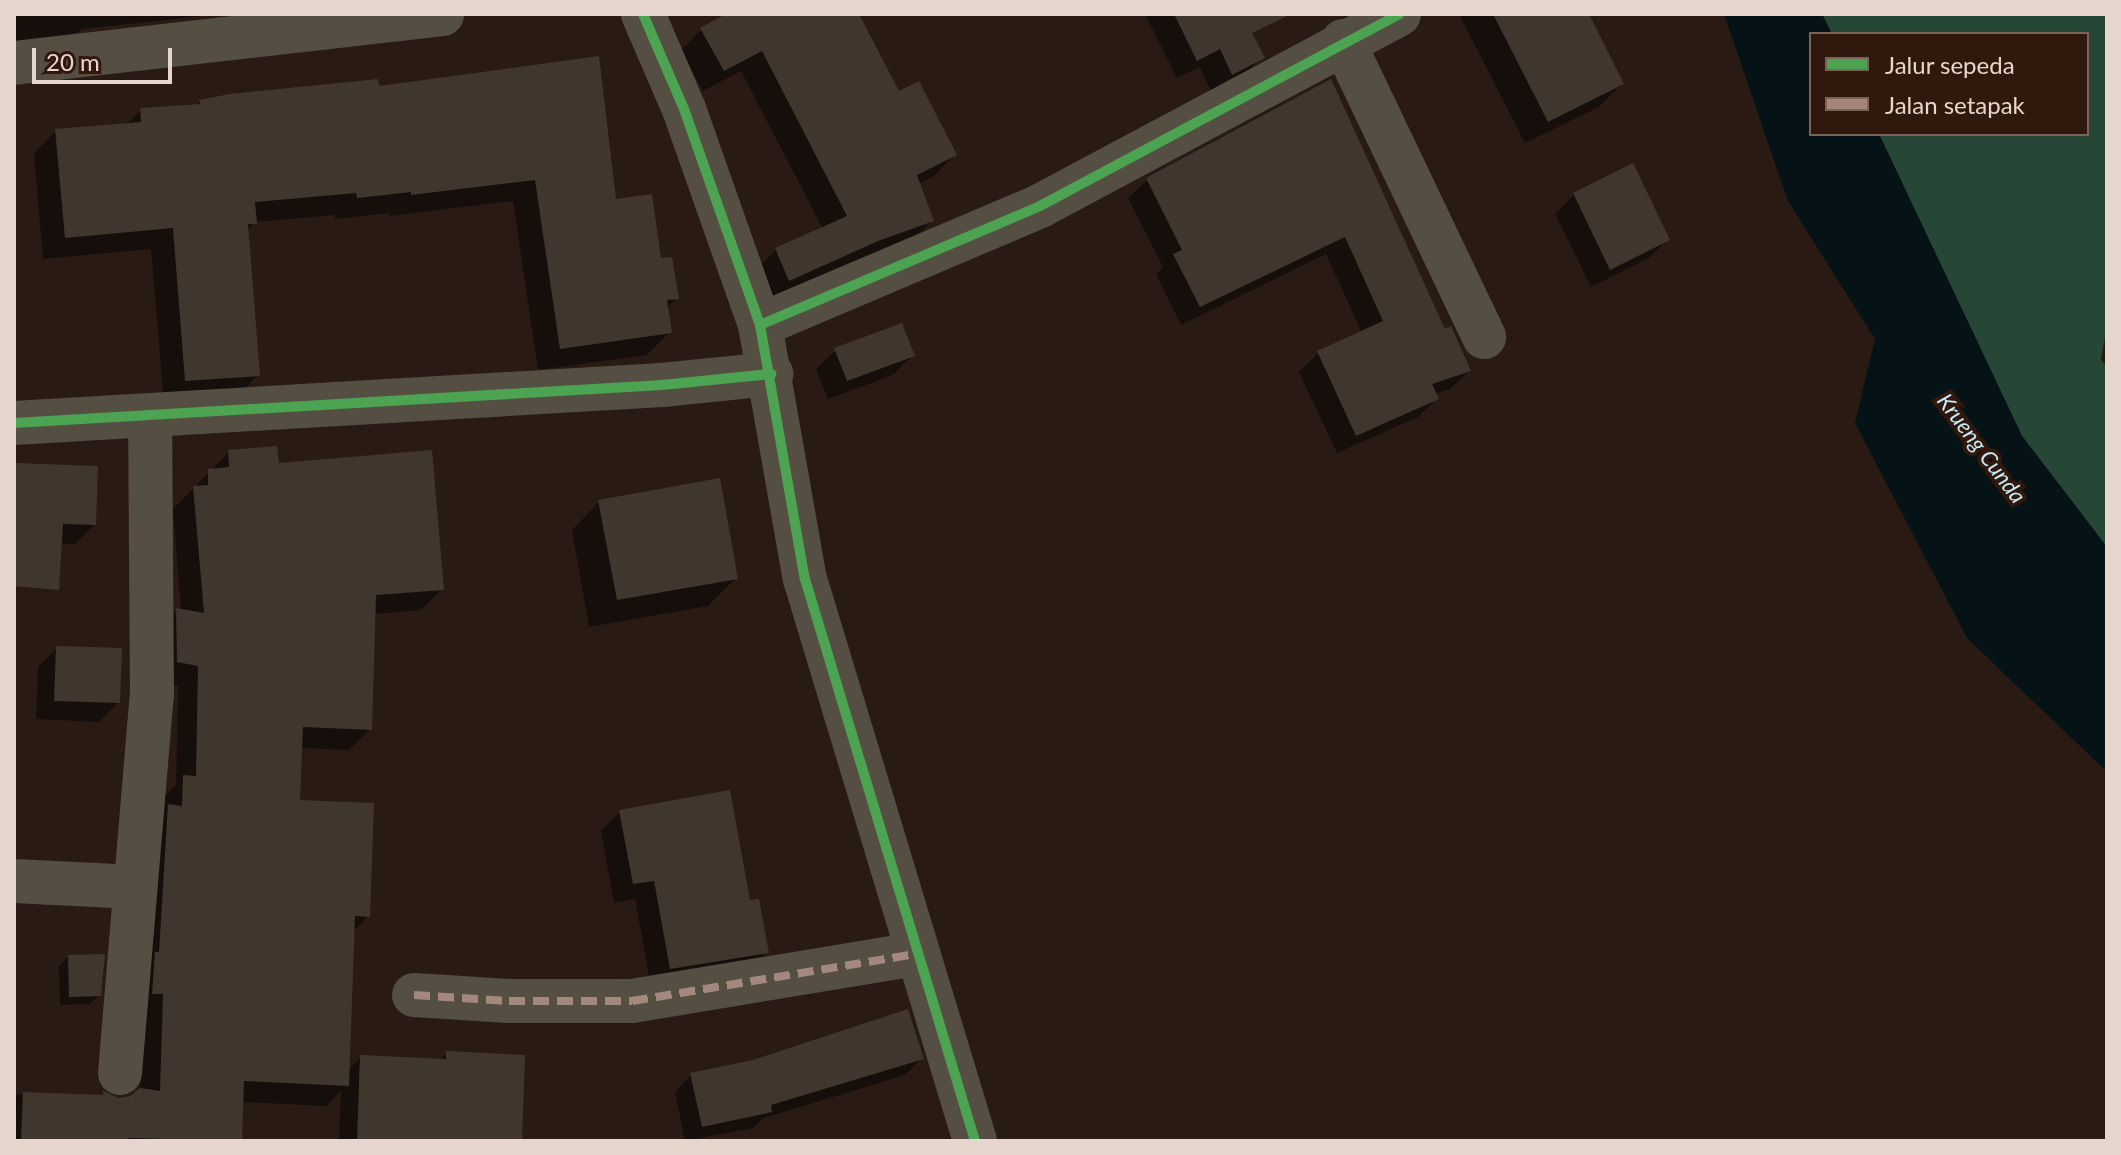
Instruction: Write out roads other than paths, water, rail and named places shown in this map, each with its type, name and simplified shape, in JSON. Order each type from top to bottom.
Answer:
[{"type":"street","points":[[14,63],[442,14]]},
{"type":"street","points":[[643,14],[684,109],[760,325],[805,579],[975,1141]]},
{"type":"street","points":[[760,325],[1040,206],[1343,41],[1399,14]]},
{"type":"street","points":[[1343,41],[1484,337]]},
{"type":"street","points":[[14,423],[662,385],[771,374]]},
{"type":"street","points":[[120,1073],[152,695],[150,416]]},
{"type":"street","points":[[14,881],[135,887]]},
{"type":"street","points":[[414,995],[509,1001],[632,1001],[917,954]]},
{"type":"water","name":"Krueng Cunda","points":[[1724,14],[1822,14],[1831,32],[1809,32],[1809,136],[1880,136],[2022,436],[2107,547],[2107,772],[1967,638],[1855,423],[1875,339],[1788,201]]}]
